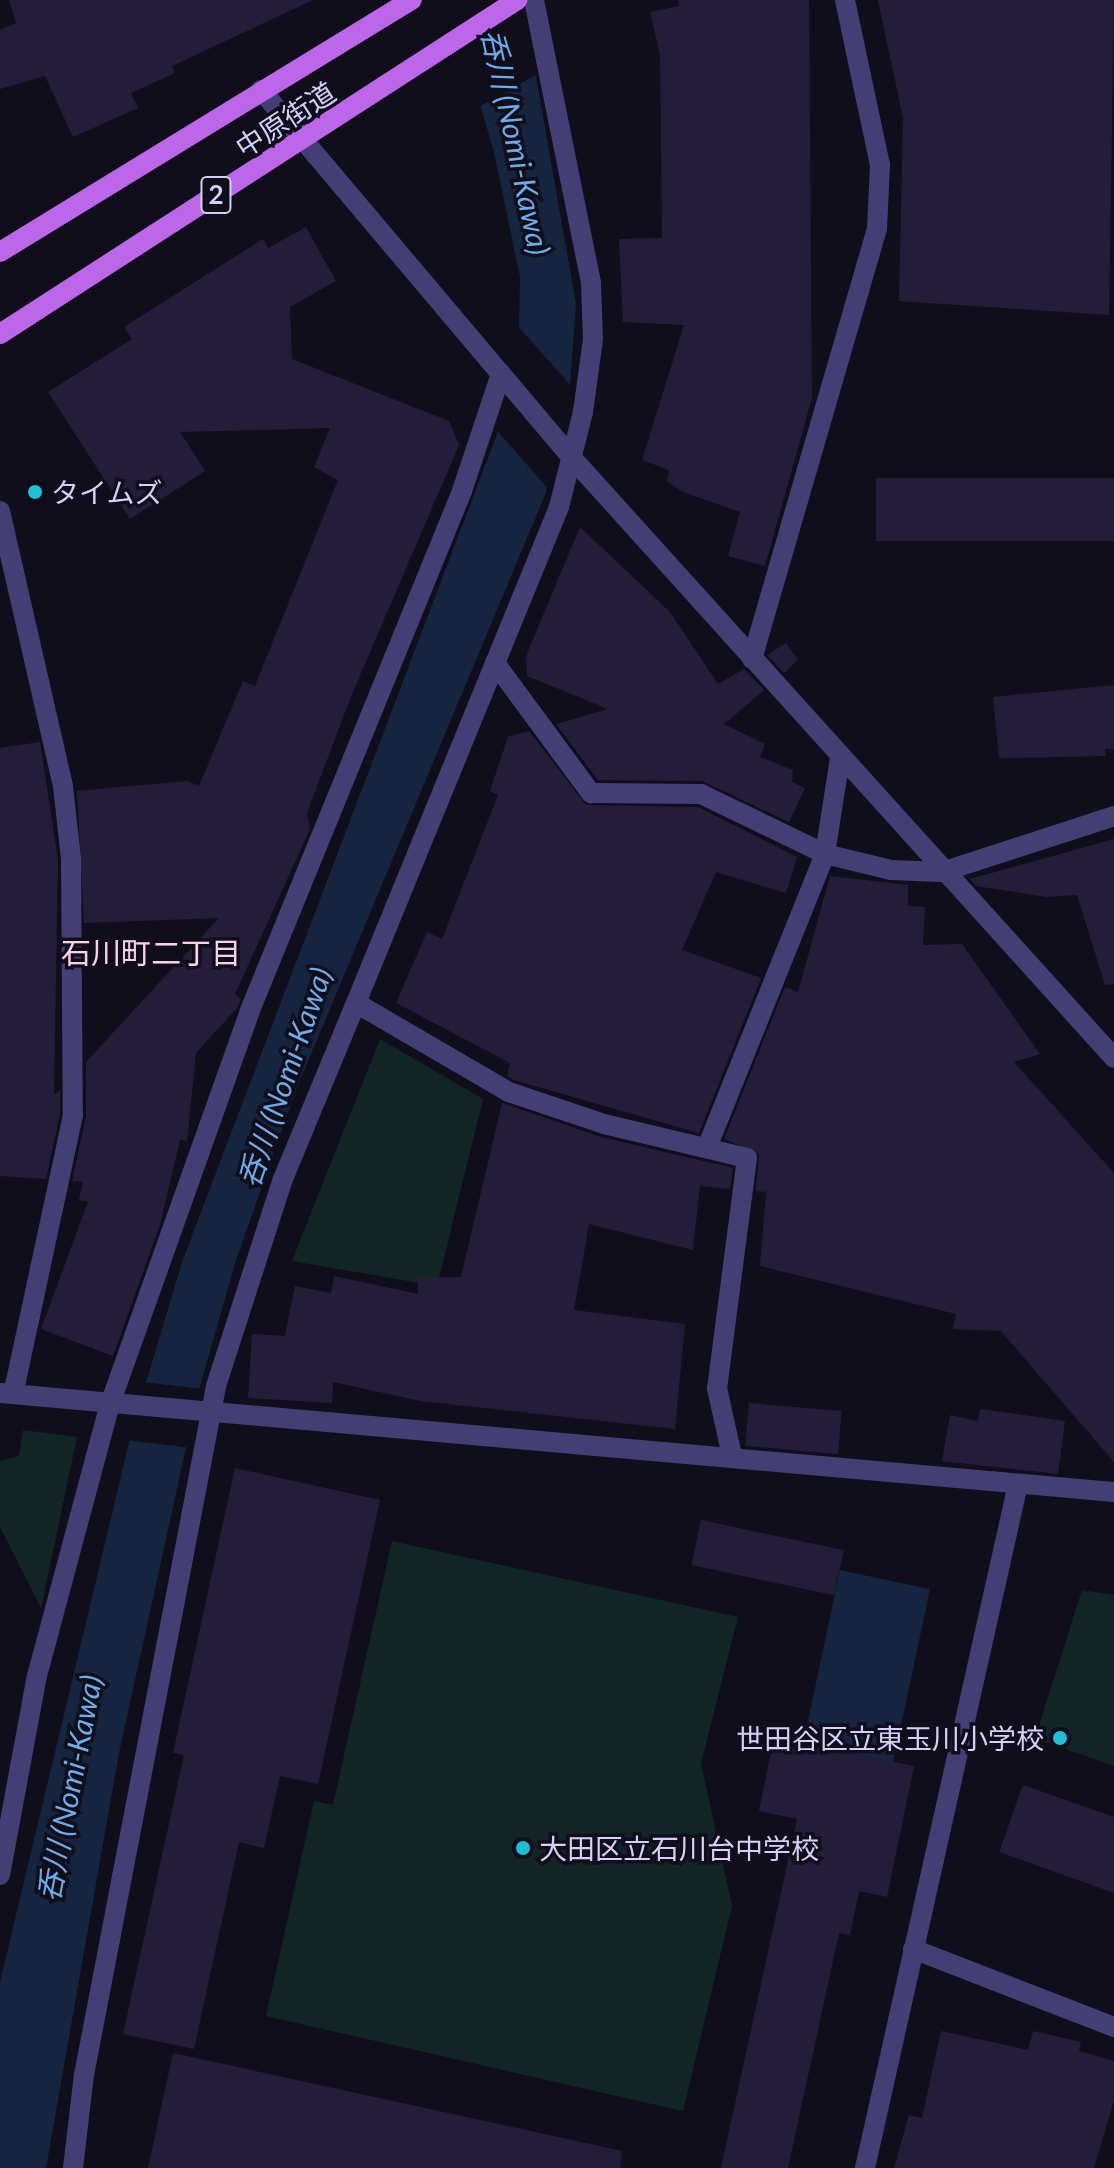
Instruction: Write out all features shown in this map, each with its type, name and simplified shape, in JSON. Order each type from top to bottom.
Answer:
[{"type":"main road","name":"中原街道","points":[[0,252],[412,0]]},
{"type":"main road","name":"中原街道","points":[[0,334],[304,142],[516,0]]},
{"type":"street","points":[[73,2168],[84,2075],[201,1413],[283,1179],[495,663],[570,454],[593,339],[591,283],[534,0]]},
{"type":"street","points":[[752,659],[877,229],[880,165],[845,0]]},
{"type":"street","points":[[261,90],[570,454],[942,872],[1114,1058]]},
{"type":"street","points":[[0,1875],[37,1676],[115,1405],[253,1003],[462,491],[501,374]]},
{"type":"street","points":[[0,511],[63,786],[71,859],[73,1115],[6,1394],[1114,1492]]},
{"type":"street","points":[[495,663],[591,793],[701,794],[825,854],[891,870],[942,872],[1114,816]]},
{"type":"street","points":[[708,1145],[825,854],[840,758]]},
{"type":"street","points":[[356,1003],[509,1092],[604,1124],[708,1145],[747,1158],[717,1388],[732,1456]]},
{"type":"street","points":[[865,2168],[1018,1484]]},
{"type":"street","points":[[913,1949],[1114,2027]]},
{"type":"green space","points":[[380,1039],[483,1099],[437,1286],[292,1261]]},
{"type":"green space","points":[[23,1430],[77,1437],[41,1608],[0,1527],[0,1461],[19,1456]]},
{"type":"green space","points":[[392,1541],[738,1617],[701,1763],[732,1906],[683,2111],[266,2016],[314,1801],[333,1805]]},
{"type":"green space","points":[[1082,1590],[1114,1595],[1114,1766],[1035,1738]]},
{"type":"water","name":"呑川 (Nomi-Kawa)","points":[[449,0],[510,0],[536,77],[576,304],[569,398],[545,495],[296,1090],[236,1260],[198,1393],[119,1753],[46,2168],[0,2168],[0,1982],[133,1426],[182,1262],[496,437],[519,333],[520,277],[494,152]]},
{"type":"water","points":[[840,1570],[930,1589],[893,1762],[803,1743]]},
{"type":"pier","points":[[445,0],[514,0],[539,73],[477,108]]},
{"type":"pier","points":[[515,323],[574,389],[550,491],[494,427]]},
{"type":"pier","points":[[142,1382],[203,1389],[193,1448],[125,1440]]},
{"type":"building","points":[[9,0],[313,0],[172,66],[175,73],[131,93],[138,108],[73,137],[45,76],[0,89],[0,30],[16,23]]},
{"type":"building","points":[[678,0],[809,0],[812,398],[765,566],[728,556],[740,512],[683,492],[667,481],[669,470],[642,460],[684,325],[623,322],[619,239],[662,238],[660,55],[650,12],[679,6]]},
{"type":"building","points":[[878,0],[1114,0],[1109,315],[899,301],[903,118]]},
{"type":"building","points":[[306,227],[336,281],[290,307],[292,359],[449,421],[459,445],[350,699],[307,813],[310,829],[235,994],[241,999],[237,1008],[196,1053],[187,1141],[180,1140],[160,1225],[113,1356],[41,1329],[88,1202],[79,1200],[83,1182],[72,1181],[86,1117],[86,1062],[219,918],[84,923],[77,791],[188,781],[199,786],[243,681],[255,686],[338,480],[314,467],[330,428],[180,432],[205,471],[130,519],[48,392],[132,339],[124,327],[263,239],[268,248]]},
{"type":"building","points":[[876,478],[1114,478],[1114,541],[876,541]]},
{"type":"building","points":[[580,527],[670,612],[718,684],[744,669],[764,690],[724,724],[765,744],[760,757],[793,770],[792,782],[805,788],[789,822],[702,781],[598,780],[556,724],[608,709],[527,676],[526,656]]},
{"type":"building","points":[[786,643],[798,660],[784,673],[767,655]]},
{"type":"building","points":[[1114,685],[1114,749],[1105,749],[1106,756],[999,758],[993,697]]},
{"type":"building","points":[[529,731],[586,805],[698,807],[797,857],[786,893],[716,872],[682,950],[761,978],[699,1133],[514,1080],[507,1076],[510,1063],[396,1003],[427,932],[442,939],[498,795],[490,791],[508,737]]},
{"type":"building","points":[[40,742],[58,860],[54,1095],[60,1090],[60,1114],[46,1179],[0,1176],[0,748]]},
{"type":"building","points":[[1114,839],[1114,984],[1105,985],[1077,895],[1046,897],[976,886],[970,879]]},
{"type":"building","points":[[830,876],[908,885],[908,906],[925,907],[923,945],[962,944],[1040,1054],[1014,1062],[1114,1173],[1114,1462],[1001,1331],[953,1329],[956,1314],[760,1266],[766,1192],[756,1191],[759,1154],[724,1139],[785,987],[798,992]]},
{"type":"building","points":[[502,1103],[601,1137],[733,1168],[730,1189],[700,1186],[693,1250],[589,1224],[574,1310],[685,1324],[675,1429],[421,1401],[333,1382],[332,1403],[248,1398],[252,1334],[285,1336],[295,1286],[331,1293],[334,1276],[418,1294],[418,1278],[461,1277]]},
{"type":"building","points":[[749,1403],[842,1411],[838,1454],[745,1446]]},
{"type":"building","points":[[980,1409],[1065,1421],[1058,1474],[942,1461],[950,1415],[978,1421]]},
{"type":"building","points":[[235,1468],[380,1500],[318,1784],[280,1776],[264,1848],[239,1842],[194,2049],[123,2034],[184,1755],[173,1753]]},
{"type":"building","points":[[701,1520],[844,1550],[834,1595],[691,1565]]},
{"type":"building","points":[[774,1737],[914,1766],[887,1897],[859,1891],[850,1935],[839,1933],[788,2168],[721,2168],[797,1819],[759,1811]]},
{"type":"building","name":"世田谷区立東玉川小学校","points":[[1023,1785],[1114,1817],[1114,1893],[999,1852]]},
{"type":"building","points":[[941,2031],[1028,2050],[1033,2031],[1081,2042],[1079,2051],[1114,2061],[1114,2100],[1094,2168],[894,2168],[909,2115],[922,2118]]},
{"type":"building","points":[[173,2053],[622,2151],[620,2168],[148,2168]]},
{"type":"place","name":"タイムズ","points":[[35,492]]},
{"type":"place","name":"世田谷区立東玉川小学校","points":[[1060,1738]]},
{"type":"place","name":"大田区立石川台中学校","points":[[523,1848]]},
{"type":"district","name":"石川町二丁目","points":[[151,952]]}]
